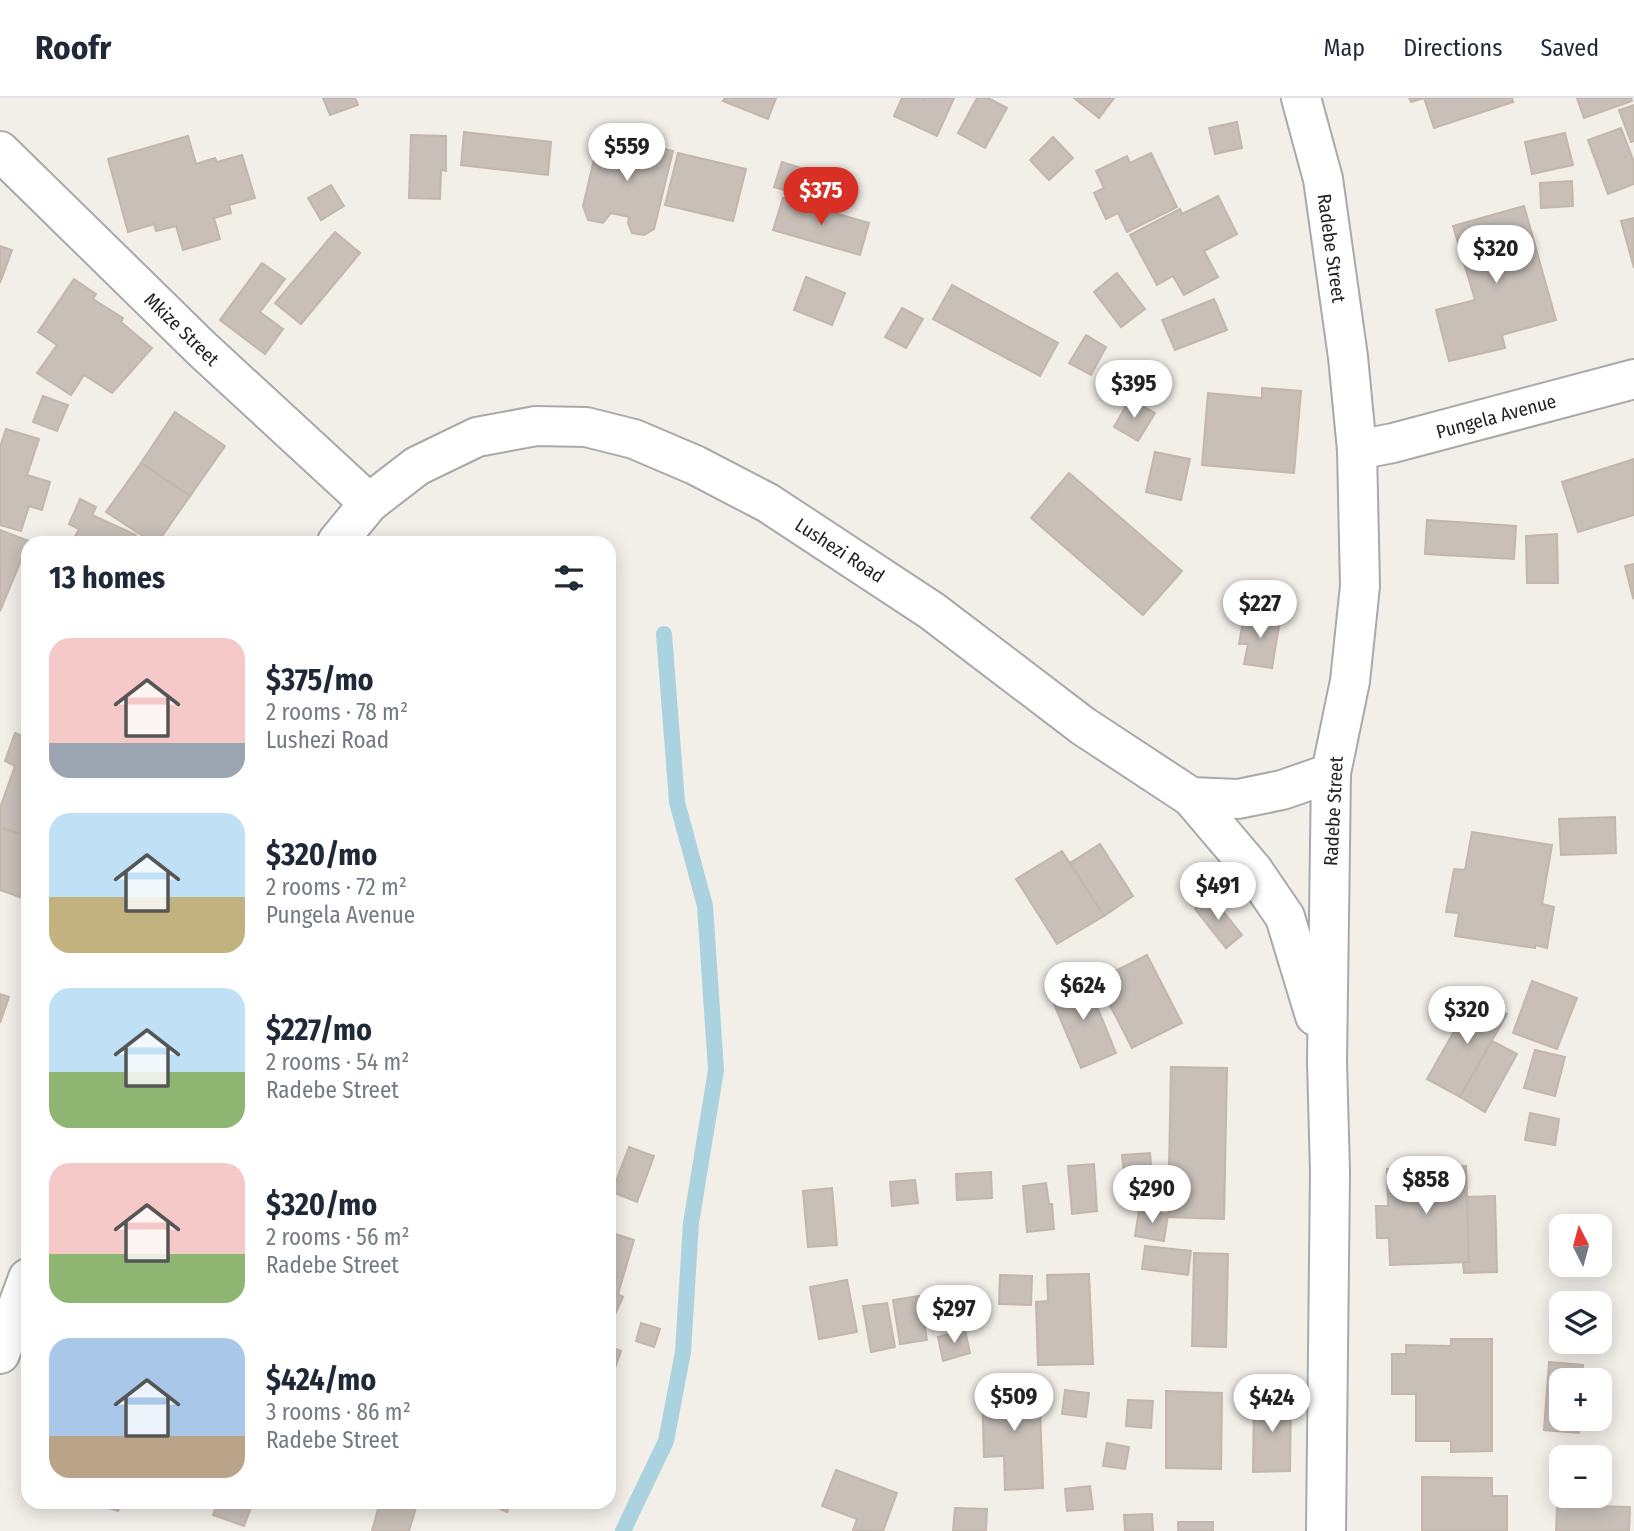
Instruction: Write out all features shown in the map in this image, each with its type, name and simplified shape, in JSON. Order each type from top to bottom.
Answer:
[{"type":"street","name":"Radebe Street","points":[[1301,98],[1322,179],[1348,357],[1357,450],[1360,586],[1350,681],[1331,773],[1327,1062],[1331,1172],[1326,1531]]},
{"type":"street","name":"Mkize Street","points":[[0,151],[201,348],[369,503]]},
{"type":"street","name":"Pungela Avenue","points":[[1357,450],[1393,443],[1634,379]]},
{"type":"street","name":"Lushezi Road","points":[[342,536],[369,503],[417,466],[477,438],[536,426],[586,427],[634,439],[695,465],[768,503],[826,540],[932,611],[1083,726],[1191,797]]},
{"type":"street","points":[[1191,797],[1238,799],[1282,790],[1331,773]]},
{"type":"street","points":[[1191,797],[1253,870],[1285,917],[1327,1062]]},
{"type":"street","points":[[0,1354],[21,1297]]},
{"type":"building","points":[[323,98],[355,98],[358,105],[330,115]]},
{"type":"building","points":[[725,98],[776,98],[768,119],[723,101]]},
{"type":"building","points":[[902,98],[954,98],[937,136],[894,116]]},
{"type":"building","points":[[977,98],[988,98],[1007,108],[985,148],[958,133]]},
{"type":"building","points":[[1074,98],[1114,98],[1099,118]]},
{"type":"building","points":[[1424,98],[1512,98],[1513,102],[1434,128]]},
{"type":"building","points":[[1577,98],[1631,98],[1632,101],[1584,118]]},
{"type":"building","points":[[1634,105],[1634,141],[1631,142],[1619,110]]},
{"type":"building","points":[[1237,122],[1242,148],[1215,154],[1209,128]]},
{"type":"building","points":[[1621,128],[1634,162],[1634,184],[1608,194],[1588,140]]},
{"type":"building","points":[[464,132],[551,142],[548,175],[461,165]]},
{"type":"building","points":[[1565,133],[1573,165],[1532,174],[1525,142]]},
{"type":"building","points":[[600,134],[673,151],[654,229],[644,235],[632,233],[629,217],[611,213],[603,223],[588,220],[583,206]]},
{"type":"building","points":[[411,135],[446,136],[446,171],[441,170],[440,199],[409,198]]},
{"type":"building","points":[[188,136],[196,164],[215,158],[217,162],[242,155],[255,198],[229,205],[231,213],[214,218],[220,239],[183,250],[176,226],[156,231],[154,224],[128,232],[108,159]]},
{"type":"building","points":[[1053,137],[1073,158],[1049,180],[1030,160]]},
{"type":"building","points":[[678,153],[746,169],[733,221],[665,205]]},
{"type":"building","points":[[1151,153],[1177,207],[1127,232],[1118,213],[1106,219],[1094,193],[1104,188],[1096,171],[1127,156],[1130,163]]},
{"type":"building","points":[[782,162],[832,178],[824,202],[774,187]]},
{"type":"building","points":[[1572,181],[1573,206],[1541,208],[1540,183]]},
{"type":"building","points":[[331,185],[344,206],[321,220],[308,198]]},
{"type":"building","points":[[1218,196],[1237,234],[1204,251],[1218,277],[1184,295],[1173,276],[1157,285],[1130,235],[1180,209],[1182,214]]},
{"type":"building","points":[[783,198],[869,223],[860,255],[773,230]]},
{"type":"building","points":[[1524,206],[1556,320],[1502,335],[1505,348],[1449,361],[1436,310],[1475,300],[1453,226]]},
{"type":"building","points":[[1634,218],[1634,268],[1621,221]]},
{"type":"building","points":[[335,232],[360,253],[301,324],[275,303]]},
{"type":"building","points":[[0,246],[12,250],[0,283]]},
{"type":"building","points":[[262,263],[285,279],[260,312],[283,329],[265,354],[220,320]]},
{"type":"building","points":[[1117,273],[1145,309],[1121,327],[1094,292]]},
{"type":"building","points":[[806,277],[845,293],[832,325],[794,310]]},
{"type":"building","points":[[74,279],[96,294],[93,299],[123,318],[121,322],[152,348],[112,393],[84,375],[71,395],[37,373],[57,345],[38,332]]},
{"type":"building","points":[[952,285],[1058,343],[1040,376],[933,319]]},
{"type":"building","points":[[1214,299],[1227,330],[1175,350],[1162,320]]},
{"type":"building","points":[[902,308],[923,319],[906,348],[885,337]]},
{"type":"building","points":[[1086,335],[1106,347],[1091,375],[1069,363]]},
{"type":"building","points":[[1133,368],[1157,378],[1146,403],[1122,392]]},
{"type":"building","points":[[1262,388],[1301,391],[1294,473],[1202,465],[1208,393],[1262,398]]},
{"type":"building","points":[[43,396],[68,405],[57,431],[33,422]]},
{"type":"building","points":[[1130,399],[1155,413],[1138,441],[1114,427]]},
{"type":"building","points":[[175,412],[225,446],[190,496],[141,463]]},
{"type":"building","points":[[6,429],[39,439],[27,475],[50,482],[42,510],[29,506],[21,531],[0,525],[0,447]]},
{"type":"building","points":[[1155,452],[1190,459],[1181,500],[1146,492]]},
{"type":"building","points":[[1634,459],[1634,515],[1578,532],[1562,482]]},
{"type":"building","points":[[141,463],[190,496],[162,536],[143,536],[106,512]]},
{"type":"building","points":[[1069,473],[1182,571],[1143,615],[1031,518]]},
{"type":"building","points":[[80,499],[96,507],[92,515],[136,535],[75,536],[79,529],[69,524]]},
{"type":"building","points":[[1427,520],[1516,526],[1514,559],[1425,554]]},
{"type":"building","points":[[0,530],[21,538],[21,560],[0,611]]},
{"type":"building","points":[[1557,534],[1558,583],[1527,583],[1526,536]]},
{"type":"building","points":[[1634,564],[1634,597],[1633,598],[1625,566]]},
{"type":"building","points":[[1244,615],[1280,620],[1272,668],[1244,664],[1248,644],[1239,644]]},
{"type":"building","points":[[15,733],[21,735],[21,834],[0,827],[0,808],[15,766],[5,761]]},
{"type":"building","points":[[1615,817],[1616,853],[1561,855],[1559,819]]},
{"type":"building","points":[[0,827],[21,834],[21,898],[0,890]]},
{"type":"building","points":[[1472,832],[1552,845],[1542,904],[1554,907],[1547,948],[1455,936],[1459,913],[1446,912],[1454,869],[1465,870]]},
{"type":"building","points":[[1100,844],[1133,896],[1104,916],[1070,863]]},
{"type":"building","points":[[1062,851],[1104,916],[1057,944],[1016,879]]},
{"type":"building","points":[[1211,896],[1242,935],[1226,948],[1195,909]]},
{"type":"building","points":[[1147,955],[1182,1023],[1132,1048],[1097,980]]},
{"type":"building","points":[[1085,977],[1116,1053],[1081,1068],[1049,992]]},
{"type":"building","points":[[1532,981],[1577,998],[1557,1049],[1513,1033]]},
{"type":"building","points":[[0,994],[9,997],[0,1023]]},
{"type":"building","points":[[1474,996],[1507,1014],[1460,1097],[1427,1079]]},
{"type":"building","points":[[1492,1041],[1517,1054],[1485,1112],[1460,1097]]},
{"type":"building","points":[[1535,1050],[1565,1057],[1555,1096],[1524,1088]]},
{"type":"building","points":[[1171,1067],[1227,1068],[1224,1219],[1168,1217]]},
{"type":"building","points":[[1530,1113],[1559,1119],[1555,1145],[1525,1140]]},
{"type":"building","points":[[629,1147],[654,1156],[637,1202],[616,1194],[616,1181]]},
{"type":"building","points":[[1150,1153],[1154,1201],[1127,1204],[1122,1155]]},
{"type":"building","points":[[1094,1164],[1097,1211],[1072,1214],[1068,1166]]},
{"type":"building","points":[[1466,1166],[1469,1262],[1390,1265],[1389,1238],[1377,1238],[1376,1206],[1388,1206],[1387,1169]]},
{"type":"building","points":[[991,1172],[992,1198],[957,1200],[956,1174]]},
{"type":"building","points":[[915,1180],[918,1203],[892,1206],[890,1182]]},
{"type":"building","points":[[1046,1183],[1049,1204],[1052,1204],[1054,1229],[1027,1232],[1023,1186]]},
{"type":"building","points":[[832,1188],[837,1245],[808,1247],[803,1191]]},
{"type":"building","points":[[1495,1196],[1497,1272],[1464,1273],[1463,1262],[1469,1262],[1467,1197]]},
{"type":"building","points":[[1139,1210],[1168,1214],[1164,1241],[1135,1236]]},
{"type":"building","points":[[616,1234],[634,1240],[618,1294],[623,1297],[616,1312]]},
{"type":"building","points":[[1145,1246],[1191,1251],[1188,1275],[1142,1269]]},
{"type":"building","points":[[1194,1253],[1228,1254],[1226,1347],[1192,1346]]},
{"type":"building","points":[[1089,1274],[1093,1364],[1038,1365],[1036,1302],[1048,1301],[1047,1275]]},
{"type":"building","points":[[1000,1275],[1032,1276],[1031,1305],[999,1304]]},
{"type":"building","points":[[847,1280],[857,1332],[819,1339],[810,1287]]},
{"type":"building","points":[[920,1296],[927,1340],[900,1344],[893,1300]]},
{"type":"building","points":[[887,1303],[895,1347],[871,1352],[863,1306]]},
{"type":"building","points":[[641,1323],[660,1329],[654,1347],[636,1341]]},
{"type":"building","points":[[965,1330],[970,1353],[943,1361],[938,1337]]},
{"type":"building","points":[[1451,1339],[1492,1339],[1492,1451],[1451,1452],[1451,1441],[1416,1441],[1416,1394],[1392,1394],[1392,1354],[1406,1354],[1406,1345],[1451,1346]]},
{"type":"building","points":[[616,1349],[621,1351],[616,1365]]},
{"type":"building","points":[[1549,1362],[1583,1365],[1583,1368],[1549,1368],[1549,1430],[1544,1430]]},
{"type":"building","points":[[1039,1384],[1043,1488],[1005,1490],[1004,1456],[984,1457],[982,1386]]},
{"type":"building","points":[[1065,1390],[1089,1393],[1086,1417],[1062,1414]]},
{"type":"building","points":[[1166,1391],[1222,1393],[1221,1469],[1166,1468]]},
{"type":"building","points":[[1254,1396],[1291,1396],[1290,1471],[1253,1472]]},
{"type":"building","points":[[1128,1400],[1153,1401],[1151,1428],[1126,1426]]},
{"type":"building","points":[[1107,1443],[1129,1447],[1125,1469],[1103,1466]]},
{"type":"building","points":[[836,1470],[897,1493],[883,1531],[853,1530],[857,1519],[822,1506]]},
{"type":"building","points":[[1422,1477],[1492,1478],[1492,1496],[1507,1496],[1507,1531],[1422,1531]]},
{"type":"building","points":[[1090,1486],[1093,1509],[1067,1511],[1065,1489]]},
{"type":"building","points":[[1630,1507],[1629,1531],[1556,1531],[1557,1508]]},
{"type":"building","points":[[955,1508],[987,1509],[986,1531],[953,1531]]},
{"type":"building","points":[[215,1509],[250,1509],[244,1526],[213,1515]]},
{"type":"building","points":[[378,1509],[416,1509],[409,1531],[372,1531]]},
{"type":"building","points":[[1152,1514],[1153,1531],[1125,1531],[1124,1515]]},
{"type":"building","points":[[1178,1522],[1213,1522],[1213,1531],[1178,1531]]},
{"type":"waterway","points":[[623,1531],[666,1441],[683,1352],[691,1223],[716,1070],[705,906],[677,802],[664,634]]}]
